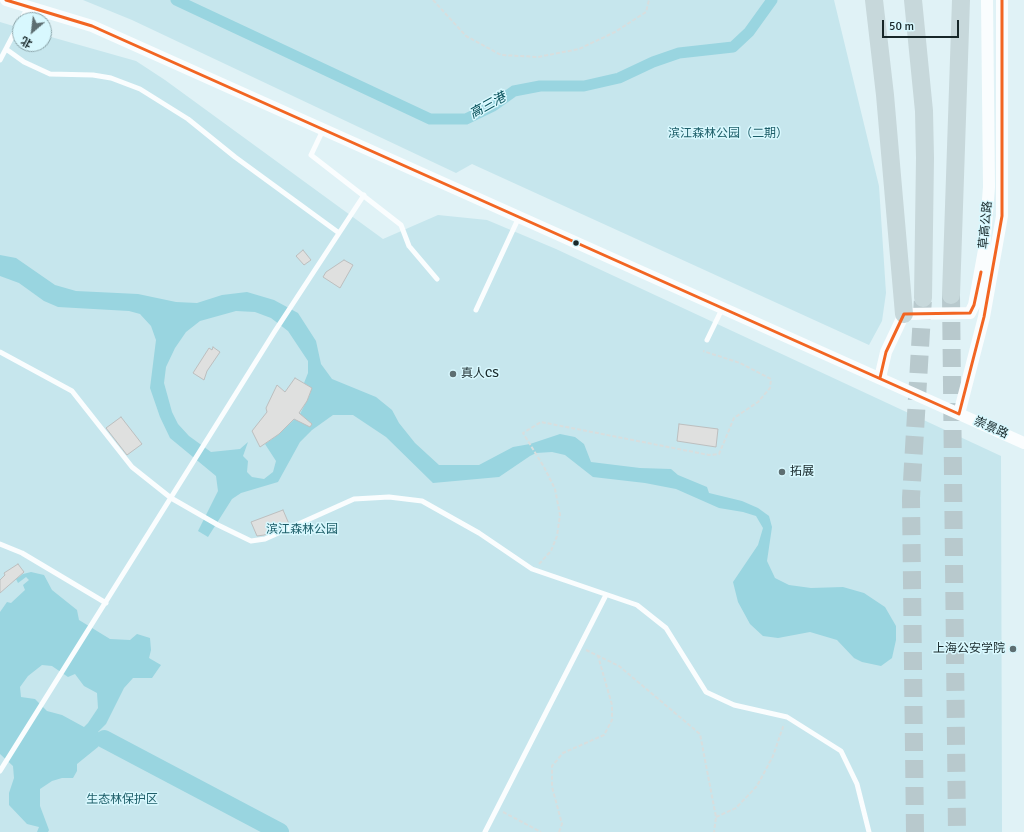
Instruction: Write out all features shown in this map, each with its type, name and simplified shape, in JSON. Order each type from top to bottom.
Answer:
[{"type":"highway","points":[[874,0],[885,95],[904,314]]},
{"type":"highway","points":[[913,0],[924,111],[925,158],[923,298]]},
{"type":"highway","points":[[951,295],[961,0]]},
{"type":"street","name":"崇景路","points":[[6,0],[92,26],[1024,443]]},
{"type":"street","name":"草高公路","points":[[970,313],[974,305],[981,273],[989,187],[987,0]]},
{"type":"street","name":"草高公路","points":[[959,414],[984,317],[1002,216],[1002,0]]},
{"type":"street","points":[[880,378],[886,352],[904,314],[970,313],[984,317]]},
{"type":"lane","points":[[26,12],[29,6]]},
{"type":"lane","points":[[0,60],[12,38]]},
{"type":"lane","points":[[6,49],[24,62],[50,74],[93,75],[111,78],[140,89],[188,119],[235,157],[339,233]]},
{"type":"lane","points":[[323,130],[311,155],[402,225],[410,246],[437,279]]},
{"type":"lane","points":[[1,770],[207,439],[364,195]]},
{"type":"lane","points":[[476,310],[519,217]]},
{"type":"lane","points":[[707,340],[723,308]]},
{"type":"lane","points":[[0,352],[72,391],[132,467],[171,498],[218,525],[252,541],[266,539],[354,499],[389,497],[422,501],[478,533],[534,570],[637,605],[666,628],[706,692],[734,705],[787,717],[841,752],[857,784],[869,832]]},
{"type":"lane","points":[[0,544],[22,553],[106,603]]},
{"type":"lane","points":[[485,832],[606,594]]},
{"type":"path","points":[[433,0],[466,36],[501,55],[538,57],[579,49],[615,32],[646,12],[650,0]]},
{"type":"path","points":[[534,570],[551,552],[557,536],[560,515],[555,489],[523,433],[540,422],[709,455],[719,454],[734,418],[758,402],[770,388],[771,379],[740,363],[703,351]]},
{"type":"path","points":[[579,648],[619,666],[700,734],[716,817],[714,832]]},
{"type":"path","points":[[559,832],[562,824],[552,787],[552,766],[563,753],[604,735],[612,720],[612,705],[598,656]]},
{"type":"path","points":[[716,817],[736,808],[757,786],[773,756],[787,717]]},
{"type":"path","points":[[497,809],[541,832]]},
{"type":"green space","name":"滨江森林公园（二期）","points":[[83,0],[834,0],[879,186],[886,293],[882,321],[869,345],[472,164],[456,173],[132,20]]},
{"type":"green space","name":"滨江森林公园","points":[[0,22],[12,26],[12,52],[52,52],[52,37],[136,61],[165,80],[383,239],[438,215],[487,220],[556,249],[1001,456],[1002,832],[0,832]]},
{"type":"water","points":[[0,255],[16,258],[55,285],[76,291],[138,294],[176,302],[197,303],[222,295],[247,292],[274,300],[298,313],[316,341],[321,364],[332,379],[376,397],[392,410],[399,423],[415,443],[439,465],[479,465],[513,447],[530,444],[560,434],[575,437],[584,444],[591,462],[640,468],[671,469],[678,475],[707,487],[709,493],[742,501],[758,508],[769,516],[772,527],[767,561],[775,578],[789,585],[811,588],[843,587],[864,593],[885,607],[896,626],[896,640],[892,658],[881,666],[862,662],[854,658],[837,640],[810,632],[778,638],[763,636],[750,624],[738,602],[733,582],[758,545],[763,528],[756,516],[719,508],[676,489],[645,483],[593,477],[565,455],[552,452],[536,453],[499,477],[433,483],[386,437],[353,415],[333,415],[312,430],[300,442],[278,482],[241,493],[232,499],[208,537],[198,531],[218,491],[216,476],[170,438],[160,417],[150,388],[156,340],[151,326],[140,314],[129,311],[58,307],[44,301],[19,283],[0,276]],"holes":[[[236,311],[255,312],[271,318],[288,331],[308,361],[308,373],[304,383],[311,388],[310,394],[300,414],[279,434],[265,444],[276,461],[273,472],[264,479],[252,477],[247,472],[248,461],[243,456],[248,442],[240,449],[211,452],[189,436],[178,424],[172,412],[164,383],[166,367],[175,348],[186,332],[200,321]]]},
{"type":"water","points":[[31,572],[44,575],[52,590],[77,610],[79,620],[110,639],[130,640],[137,634],[150,638],[151,650],[149,658],[161,665],[152,678],[133,678],[124,688],[106,724],[98,732],[104,739],[98,747],[77,764],[77,771],[73,778],[62,778],[52,781],[40,789],[40,806],[49,830],[48,832],[37,832],[39,827],[27,824],[9,805],[9,793],[14,778],[13,766],[0,754],[0,612],[7,602],[11,603],[25,590],[23,585],[29,580],[26,577],[18,583],[16,579],[23,574]],"holes":[[[42,665],[52,666],[68,677],[75,674],[84,686],[97,693],[98,708],[84,727],[62,715],[47,711],[35,699],[21,697],[20,687],[28,676]]]},
{"type":"building","points":[[303,250],[311,260],[304,265],[296,256]]},
{"type":"building","points":[[344,260],[353,265],[340,288],[323,277],[326,272]]},
{"type":"building","points":[[213,347],[220,352],[207,371],[204,380],[193,373],[209,348],[212,350]]},
{"type":"building","points":[[295,378],[312,388],[307,401],[299,413],[312,424],[310,427],[294,419],[279,434],[260,447],[252,431],[267,412],[266,408],[277,385],[285,392]]},
{"type":"building","points":[[121,417],[142,444],[127,455],[106,428]]},
{"type":"building","points":[[679,424],[718,429],[716,447],[677,441]]},
{"type":"building","points":[[283,510],[289,524],[264,535],[257,536],[251,522]]},
{"type":"building","points":[[18,564],[24,572],[0,593],[0,580],[5,575],[4,573]]},
{"type":"waterway","name":"高三港","points":[[176,0],[430,119],[466,119],[493,106],[514,91],[540,86],[584,86],[619,78],[653,62],[679,53],[733,47],[749,32],[772,0]]},
{"type":"waterway","points":[[104,739],[280,832]]},
{"type":"tunnel","points":[[951,295],[957,832]]},
{"type":"tunnel","points":[[915,832],[911,498],[923,298]]},
{"type":"transit line","points":[[6,0],[92,26],[959,414],[984,317],[1002,216],[1002,0]]},
{"type":"transit line","points":[[880,378],[886,352],[904,314],[970,313],[974,305],[981,272]]},
{"type":"place","name":"真人CS","points":[[453,374]]},
{"type":"place","name":"拓展","points":[[782,472]]},
{"type":"place","name":"上海公安学院","points":[[1013,649]]},
{"type":"park label","name":"生态林保护区","points":[[122,800]]}]
